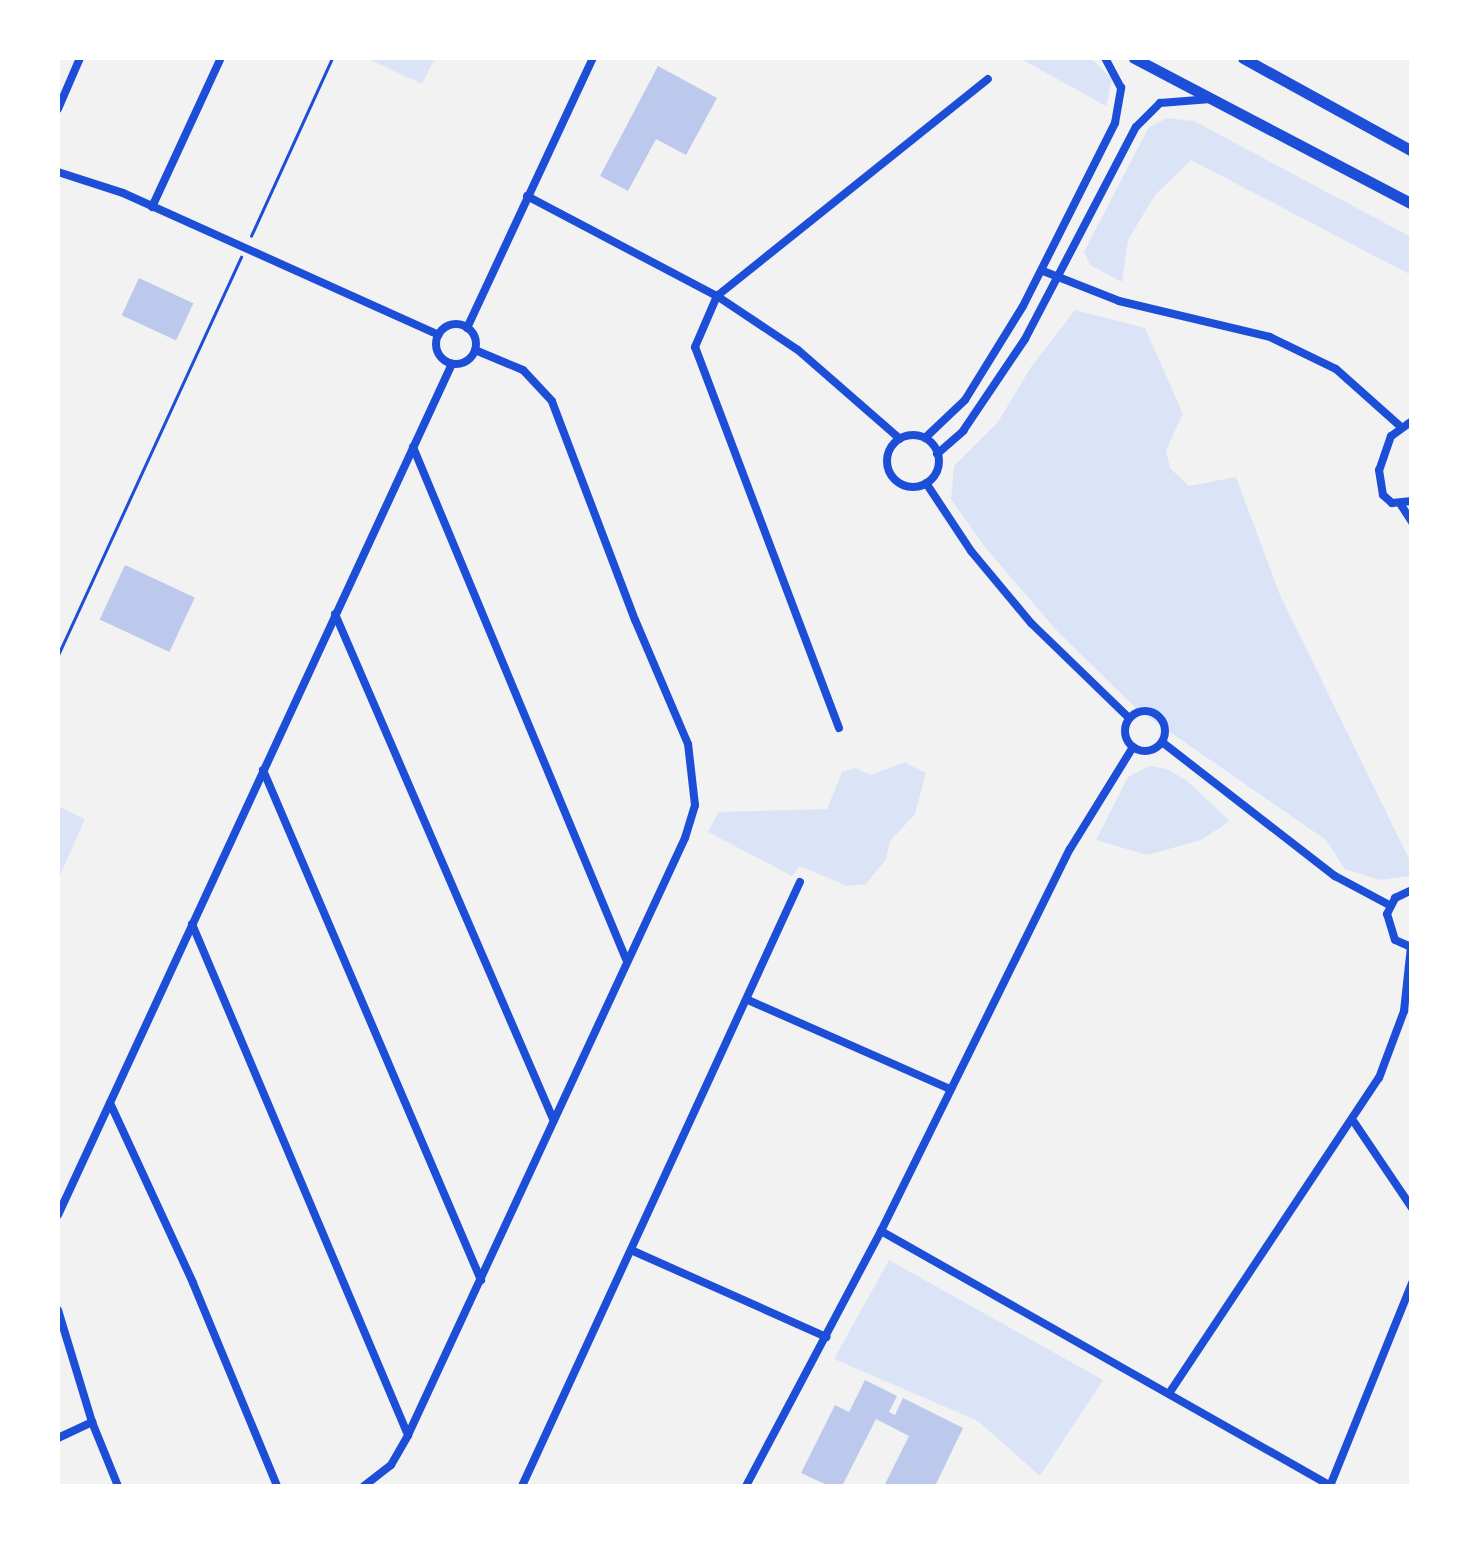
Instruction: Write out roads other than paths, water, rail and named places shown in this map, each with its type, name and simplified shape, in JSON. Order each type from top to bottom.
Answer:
[{"type":"main road","points":[[1134,58],[1412,204]]},
{"type":"main road","points":[[1242,58],[1412,150]]},
{"type":"street","points":[[58,109],[80,58]]},
{"type":"street","points":[[152,207],[221,58]]},
{"type":"street","points":[[467,328],[593,58]]},
{"type":"street","points":[[528,196],[717,296],[798,350],[900,439],[925,438],[965,400],[1043,270],[1122,102],[1122,88],[1104,58]]},
{"type":"street","points":[[839,728],[694,348],[717,296],[988,80]]},
{"type":"street","points":[[937,454],[964,431],[990,393],[1059,279],[1136,127],[1160,104],[1213,99]]},
{"type":"street","points":[[58,172],[152,207],[438,335]]},
{"type":"street","points":[[1043,270],[1119,301],[1288,344],[1336,370],[1400,426]]},
{"type":"street","points":[[448,326],[467,328],[474,338],[475,350],[463,363],[452,364],[438,352],[438,335],[448,326]]},
{"type":"street","points":[[364,1486],[391,1464],[408,1436],[684,838],[695,805],[688,744],[635,620],[552,401],[523,370],[475,350]]},
{"type":"street","points":[[58,1215],[452,364]]},
{"type":"street","points":[[1412,421],[1400,426],[1382,458],[1380,481],[1384,495],[1401,504],[1412,522]]},
{"type":"street","points":[[900,439],[887,459],[890,474],[910,487],[926,483],[936,472],[937,454],[925,438]]},
{"type":"street","points":[[412,448],[626,958]]},
{"type":"street","points":[[926,483],[970,552],[1030,624],[1129,718]]},
{"type":"street","points":[[1401,504],[1412,500]]},
{"type":"street","points":[[335,614],[553,1120]]},
{"type":"street","points":[[1144,710],[1155,713],[1165,726],[1162,742],[1148,751],[1132,748],[1125,737],[1129,718],[1144,710]]},
{"type":"street","points":[[1162,742],[1335,876],[1389,905]]},
{"type":"street","points":[[746,1486],[826,1338],[1070,848],[1132,748]]},
{"type":"street","points":[[264,770],[481,1280]]},
{"type":"street","points":[[535,1486],[523,1484],[800,882]]},
{"type":"street","points":[[1389,905],[1412,890]]},
{"type":"street","points":[[1170,1392],[1354,1122],[1394,1046],[1404,1011],[1412,948],[1390,932],[1389,905]]},
{"type":"street","points":[[192,924],[408,1436]]},
{"type":"street","points":[[748,1000],[950,1089]]},
{"type":"street","points":[[110,1103],[193,1283],[276,1486]]},
{"type":"street","points":[[1354,1122],[1412,1208]]},
{"type":"street","points":[[880,1231],[1330,1486],[1412,1284]]},
{"type":"street","points":[[631,1250],[826,1338]]},
{"type":"street","points":[[58,1310],[92,1422],[118,1486]]},
{"type":"street","points":[[58,1438],[92,1422]]}]
